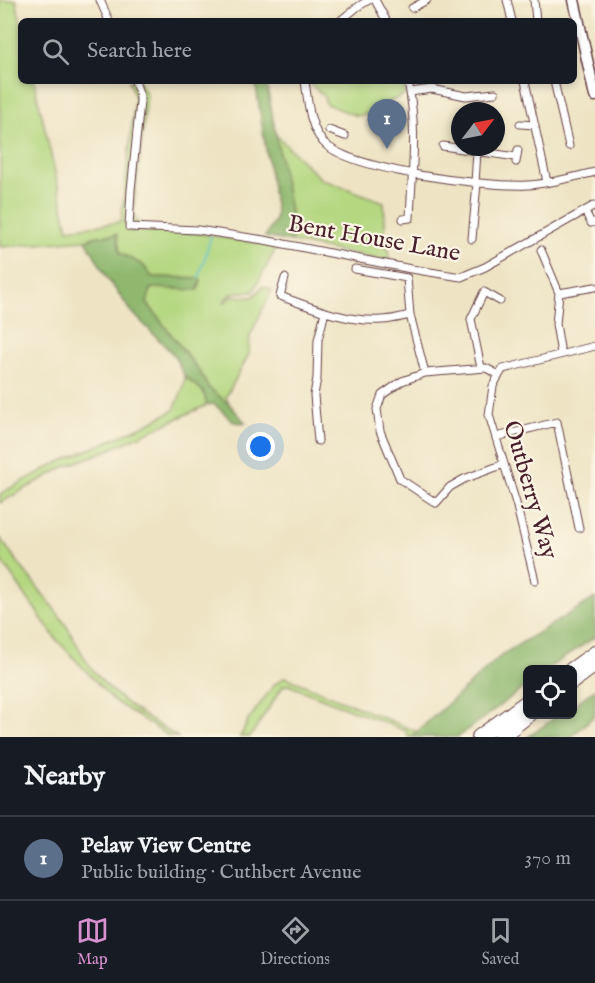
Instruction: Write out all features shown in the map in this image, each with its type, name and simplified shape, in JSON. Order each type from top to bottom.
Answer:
[{"type":"highway","points":[[577,665],[595,653]]},
{"type":"highway","points":[[577,679],[595,665]]},
{"type":"highway","points":[[479,737],[523,705]]},
{"type":"highway","points":[[501,737],[524,719]]},
{"type":"main road","points":[[574,0],[595,96]]},
{"type":"street","points":[[100,0],[108,18]]},
{"type":"street","points":[[344,18],[369,0]]},
{"type":"street","points":[[375,0],[385,18]]},
{"type":"street","points":[[412,8],[427,0]]},
{"type":"street","points":[[507,0],[511,18]]},
{"type":"street","points":[[534,0],[536,18]]},
{"type":"street","name":"Bent House Lane","points":[[136,84],[140,96],[129,227],[198,230],[242,236],[461,277],[485,267],[595,205]]},
{"type":"street","points":[[306,84],[312,120],[326,144],[337,152],[364,162],[476,183],[527,185],[594,172]]},
{"type":"street","points":[[408,84],[414,120],[409,220]]},
{"type":"street","points":[[526,84],[547,182]]},
{"type":"street","points":[[555,84],[569,146]]},
{"type":"street","points":[[410,93],[432,88],[466,96],[495,93]]},
{"type":"street","points":[[520,124],[535,125]]},
{"type":"street","points":[[329,130],[345,136]]},
{"type":"street","points":[[326,144],[337,133]]},
{"type":"street","points":[[443,146],[451,147]]},
{"type":"street","points":[[505,154],[517,156]]},
{"type":"street","points":[[472,239],[477,156]]},
{"type":"street","points":[[585,211],[593,225]]},
{"type":"street","points":[[541,250],[559,293],[556,324],[561,354]]},
{"type":"street","points":[[356,269],[407,278],[410,315],[425,374]]},
{"type":"street","points":[[285,278],[280,296],[325,312],[364,320],[382,320],[410,315]]},
{"type":"street","points":[[559,293],[595,287]]},
{"type":"street","points":[[481,368],[471,319],[484,292],[500,301]]},
{"type":"street","points":[[318,441],[314,395],[318,340],[325,312]]},
{"type":"street","points":[[504,464],[450,488],[436,503],[400,479],[380,431],[377,409],[382,395],[402,381],[425,374],[486,368],[499,375],[503,369],[595,346]]},
{"type":"street","name":"Outberry Way","points":[[499,375],[493,386],[489,415],[516,503],[535,581]]},
{"type":"street","points":[[496,437],[557,422],[579,528]]},
{"type":"green space","points":[[0,0],[16,0],[20,18],[18,18],[18,84],[35,84],[68,229],[121,222],[135,98],[130,84],[141,84],[147,96],[133,215],[138,223],[131,232],[186,232],[277,246],[253,292],[232,294],[224,303],[232,296],[253,297],[263,286],[272,290],[250,336],[249,354],[226,397],[230,405],[208,387],[200,372],[147,303],[151,288],[199,278],[152,277],[143,265],[120,253],[117,234],[86,240],[0,247]]},
{"type":"green space","points":[[255,84],[267,84],[293,228],[292,242],[265,237],[275,220],[276,212]]},
{"type":"green space","points":[[310,84],[403,84],[405,92],[404,95],[388,102],[387,111],[357,116],[326,104],[323,95]]},
{"type":"green space","points":[[275,134],[321,179],[384,202],[389,261],[292,242],[293,228]]},
{"type":"green space","points":[[117,234],[120,253],[143,265],[152,277],[199,278],[201,281],[198,290],[151,288],[147,303],[200,372],[208,387],[230,405],[246,423],[234,422],[214,404],[207,405],[203,391],[185,377],[174,355],[132,312],[107,278],[86,240]]},
{"type":"green space","points":[[185,377],[203,391],[207,405],[111,449],[64,467],[0,503],[0,494],[51,466],[174,410]]},
{"type":"green space","points":[[0,538],[61,618],[101,680],[132,707],[178,737],[170,737],[114,701],[56,639],[0,559]]},
{"type":"green space","points":[[595,598],[595,637],[553,665],[523,665],[523,688],[458,737],[411,737],[503,654]]},
{"type":"green space","points":[[285,677],[418,732],[408,737],[406,731],[288,685],[283,686],[250,737],[240,737],[249,719],[274,685]]},
{"type":"green space","points":[[595,689],[595,715],[571,737],[528,737],[553,719],[577,719],[577,703]]},
{"type":"waterway","points":[[199,278],[211,236]]},
{"type":"place","name":"Pelaw View Centre","points":[[387,149]]}]
